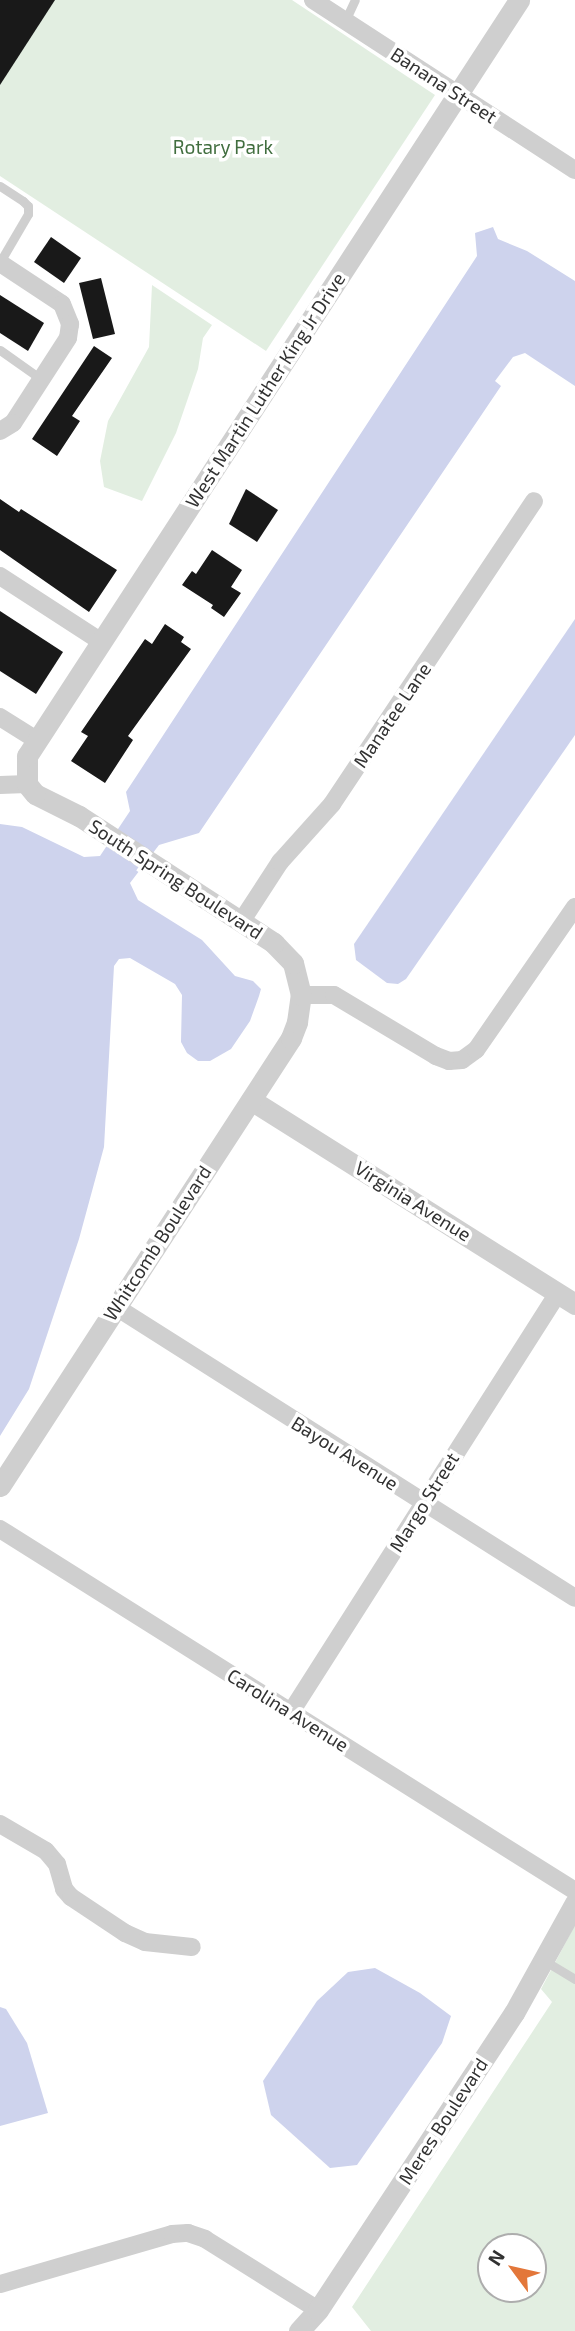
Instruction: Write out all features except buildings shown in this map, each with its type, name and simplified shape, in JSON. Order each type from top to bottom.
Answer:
[{"type":"street","name":"Banana Street","points":[[313,0],[575,170]]},
{"type":"street","name":"West Martin Luther King Jr Drive","points":[[27,784],[27,755],[36,739],[519,0]]},
{"type":"street","points":[[0,263],[62,304],[69,318],[68,338],[13,424],[0,431]]},
{"type":"street","name":"Manatee Lane","points":[[241,922],[280,862],[332,804],[534,501]]},
{"type":"street","points":[[0,576],[100,640]]},
{"type":"street","points":[[0,717],[36,739]]},
{"type":"street","points":[[0,785],[27,784]]},
{"type":"street","name":"South Spring Boulevard","points":[[27,784],[43,799],[70,811],[109,835],[285,953],[295,969],[301,995]]},
{"type":"street","points":[[301,995],[334,995],[436,1056],[449,1061],[466,1059],[476,1050],[575,907]]},
{"type":"street","name":"Whitcomb Boulevard","points":[[0,1486],[291,1038],[298,1022],[301,995]]},
{"type":"street","name":"Virginia Avenue","points":[[251,1100],[567,1298]]},
{"type":"street","name":"Margo Street","points":[[291,1712],[424,1503],[567,1298]]},
{"type":"street","name":"Bayou Avenue","points":[[116,1307],[575,1598]]},
{"type":"street","name":"Carolina Avenue","points":[[0,1529],[575,1891]]},
{"type":"street","points":[[0,1824],[46,1851],[57,1864],[64,1889],[71,1897],[125,1933],[145,1942],[192,1947]]},
{"type":"street","name":"Meres Boulevard","points":[[299,2331],[318,2310],[514,2013],[575,1903]]},
{"type":"street","points":[[0,2284],[172,2234],[188,2233],[205,2239],[318,2310]]},
{"type":"lane","points":[[345,21],[355,0]]},
{"type":"lane","points":[[0,186],[28,206],[28,214],[0,263]]},
{"type":"lane","points":[[0,350],[41,379]]},
{"type":"lane","points":[[545,1961],[575,1979]]},
{"type":"green space","name":"Rotary Park","points":[[0,0],[292,0],[435,95],[266,351],[0,176]]},
{"type":"green space","points":[[152,285],[212,325],[203,338],[198,369],[176,433],[142,501],[104,487],[100,461],[108,421],[149,347]]},
{"type":"green space","points":[[575,1925],[575,2331],[371,2331],[352,2307],[552,2002],[541,1989]]},
{"type":"water","points":[[493,227],[498,239],[527,251],[575,281],[575,386],[525,353],[513,357],[495,381],[501,386],[199,833],[159,845],[130,883],[138,900],[202,940],[235,976],[253,981],[261,989],[250,1021],[231,1049],[210,1061],[198,1061],[187,1053],[181,1042],[182,995],[175,984],[130,958],[119,959],[114,966],[104,1147],[79,1239],[29,1389],[0,1436],[0,824],[22,827],[84,857],[100,856],[130,811],[126,792],[477,256],[475,233]]},
{"type":"water","points":[[575,619],[575,735],[406,979],[398,984],[387,983],[356,960],[354,944]]},
{"type":"water","points":[[375,1968],[420,1993],[451,2016],[442,2043],[357,2165],[330,2168],[271,2115],[263,2081],[317,2001],[348,1972]]},
{"type":"water","points":[[0,2007],[6,2009],[27,2043],[48,2113],[0,2126]]}]
